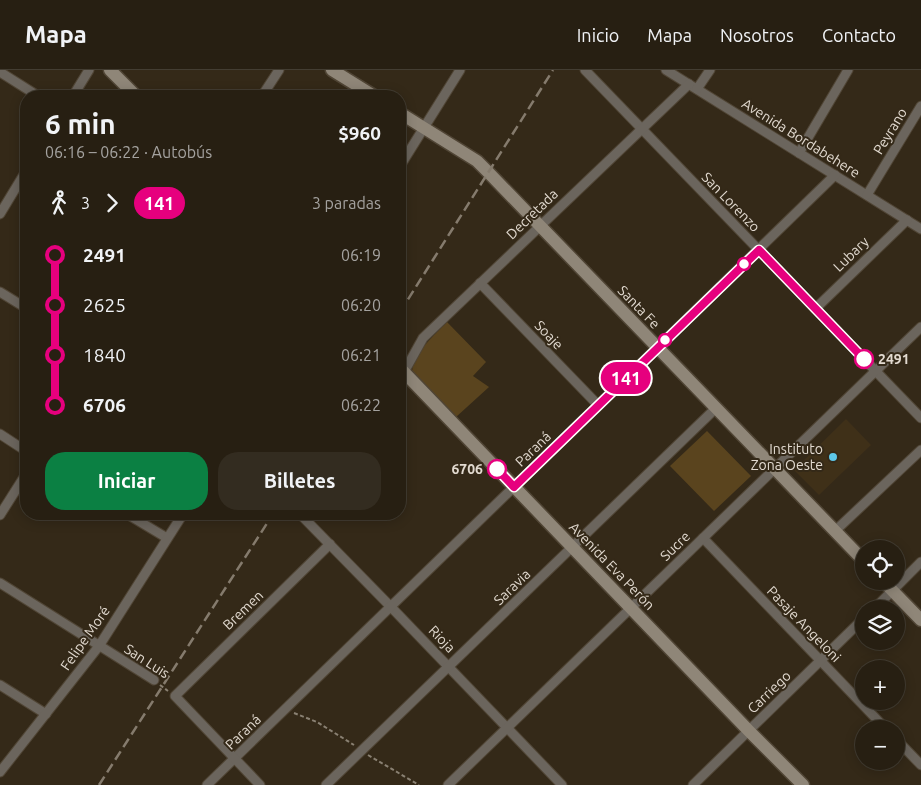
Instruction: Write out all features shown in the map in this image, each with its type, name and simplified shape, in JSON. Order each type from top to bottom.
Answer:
[{"type":"main road","points":[[110,70],[130,90]]},
{"type":"main road","points":[[332,70],[357,90]]},
{"type":"main road","name":"Santa Fe","points":[[406,117],[477,161],[855,552]]},
{"type":"main road","name":"Avenida Eva Perón","points":[[406,374],[803,785]]},
{"type":"main road","points":[[892,590],[921,620]]},
{"type":"street","points":[[77,90],[89,70]]},
{"type":"street","points":[[266,90],[279,70]]},
{"type":"street","points":[[406,156],[460,70]]},
{"type":"street","name":"San Lorenzo","points":[[585,70],[921,418]]},
{"type":"street","name":"Avenida Bordabehere","points":[[666,70],[921,229]]},
{"type":"street","points":[[698,89],[710,70]]},
{"type":"street","points":[[799,152],[848,70]]},
{"type":"street","points":[[0,72],[28,90]]},
{"type":"street","name":"Decretada","points":[[406,364],[423,338],[688,84]]},
{"type":"street","name":"Peyrano","points":[[867,195],[921,106]]},
{"type":"street","name":"Paraná","points":[[207,785],[835,175]]},
{"type":"street","points":[[0,214],[20,181]]},
{"type":"street","name":"Lubary","points":[[815,309],[907,220]]},
{"type":"street","name":"Soaje","points":[[480,284],[598,405]]},
{"type":"street","points":[[0,292],[20,304]]},
{"type":"street","name":"Sucre","points":[[448,785],[921,327]]},
{"type":"street","name":"Saravia","points":[[326,785],[716,408]]},
{"type":"street","points":[[0,434],[20,447]]},
{"type":"street","points":[[835,531],[921,450]]},
{"type":"street","points":[[0,515],[20,483]]},
{"type":"street","points":[[137,520],[167,538]]},
{"type":"street","name":"Felipe Moré","points":[[0,772],[99,646],[179,520]]},
{"type":"street","name":"Rioja","points":[[306,520],[562,785]]},
{"type":"street","name":"Pasaje Angeloni","points":[[703,538],[877,720]]},
{"type":"street","name":"Bremen","points":[[174,696],[330,544]]},
{"type":"street","points":[[905,574],[921,562]]},
{"type":"street","name":"San Luis","points":[[0,583],[154,680]]},
{"type":"street","name":"Carriego","points":[[693,785],[855,627]]},
{"type":"street","points":[[0,685],[46,714]]},
{"type":"street","name":"San Luis","points":[[174,696],[260,785]]},
{"type":"street","points":[[905,748],[921,764]]},
{"type":"path","name":"San Luis","points":[[154,680],[174,696]]},
{"type":"shaded area","points":[[447,322],[486,362],[473,376],[489,387],[456,417],[412,371],[421,350]]},
{"type":"shaded area","name":"Instituto Zona Oeste","points":[[846,419],[871,445],[819,495],[794,470]]},
{"type":"shaded area","points":[[707,431],[751,476],[714,511],[670,466]]},
{"type":"railway","points":[[406,303],[553,70]]},
{"type":"railway","points":[[99,785],[269,520]]},
{"type":"bus line","name":"141","points":[[497,469],[514,487],[759,250],[864,359]]},
{"type":"place","name":"2491","points":[[864,359]]},
{"type":"place","name":"Instituto Zona Oeste","points":[[833,457]]},
{"type":"place","name":"6706","points":[[497,469]]}]
